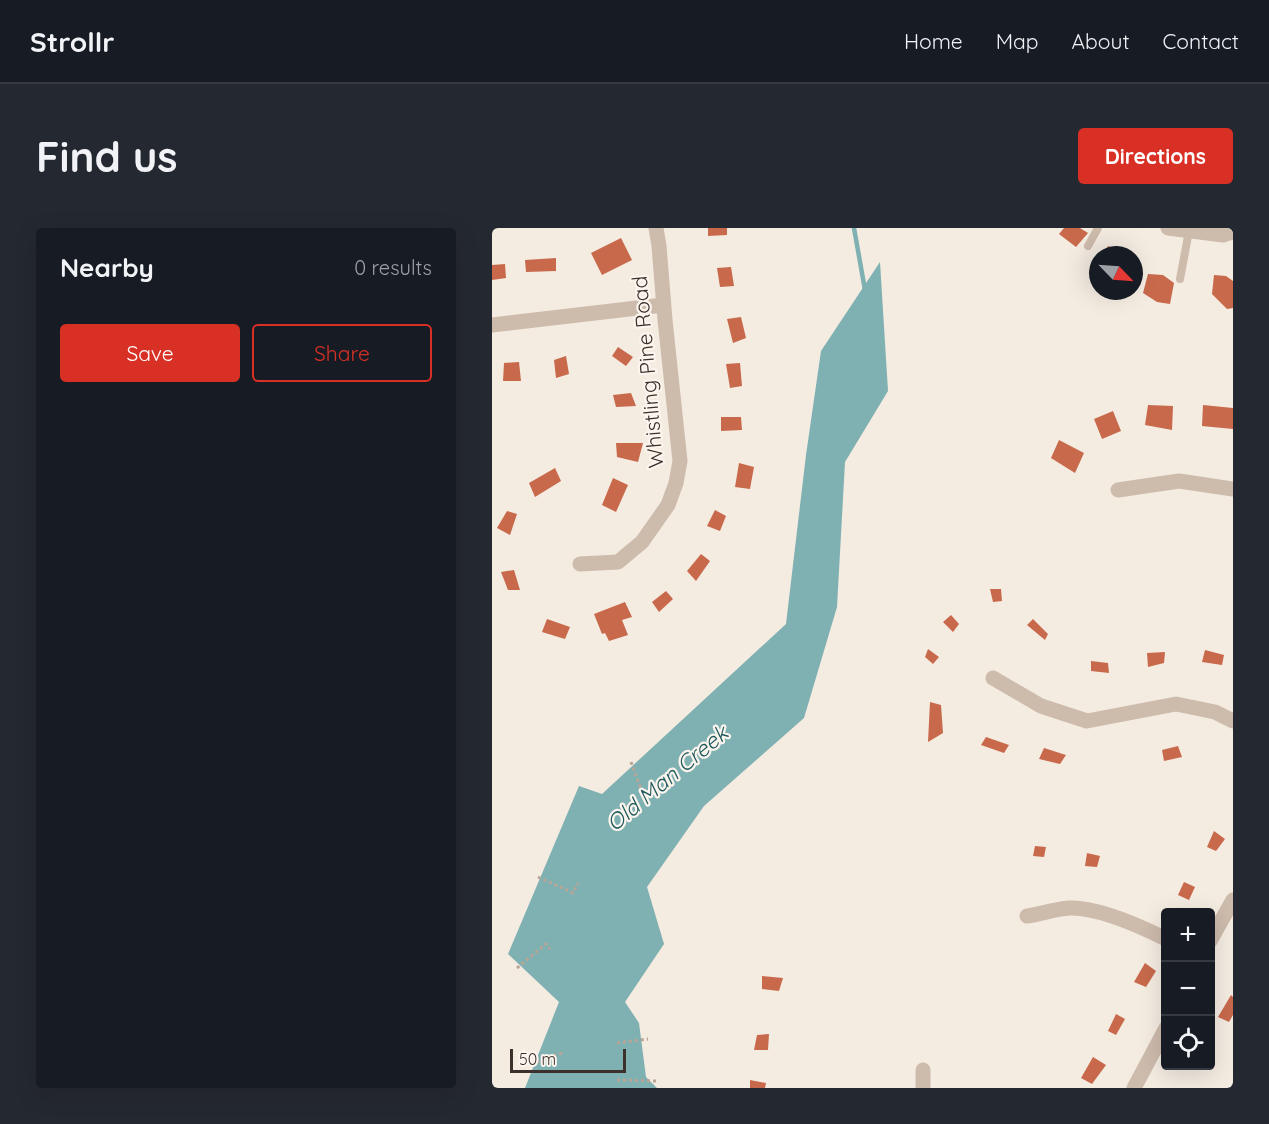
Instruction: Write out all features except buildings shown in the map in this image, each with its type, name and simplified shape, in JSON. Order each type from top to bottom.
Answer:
[{"type":"street","name":"Whistling Pine Road","points":[[580,564],[618,562],[642,542],[668,505],[676,483],[680,461],[656,228]]},
{"type":"street","points":[[1168,228],[1223,236],[1233,232]]},
{"type":"street","points":[[492,325],[663,305]]},
{"type":"street","points":[[1118,490],[1179,480],[1233,489]]},
{"type":"street","points":[[993,678],[1041,706],[1087,721],[1176,704],[1215,712],[1233,721]]},
{"type":"street","points":[[1215,932],[1233,900]]},
{"type":"street","points":[[1027,916],[1069,908],[1097,912],[1161,937]]},
{"type":"street","points":[[1134,1088],[1161,1037]]},
{"type":"street","points":[[923,1088],[924,1070]]},
{"type":"lane","points":[[1088,246],[1098,228]]},
{"type":"lane","points":[[1180,279],[1189,231]]},
{"type":"path","points":[[631,762],[642,792]]},
{"type":"path","points":[[538,877],[573,894],[578,883]]},
{"type":"path","points":[[517,968],[546,944],[550,949]]},
{"type":"path","points":[[617,1043],[648,1039]]},
{"type":"path","points":[[531,1064],[562,1053]]},
{"type":"path","points":[[617,1080],[658,1081]]},
{"type":"water","points":[[880,262],[888,391],[845,462],[837,607],[804,718],[704,806],[647,887],[664,944],[625,1002],[639,1023],[646,1077],[657,1088],[525,1088],[559,1002],[508,954],[579,786],[602,794],[786,624],[821,351]]},
{"type":"waterway","name":"Old Man Creek","points":[[854,228],[865,290]]}]
